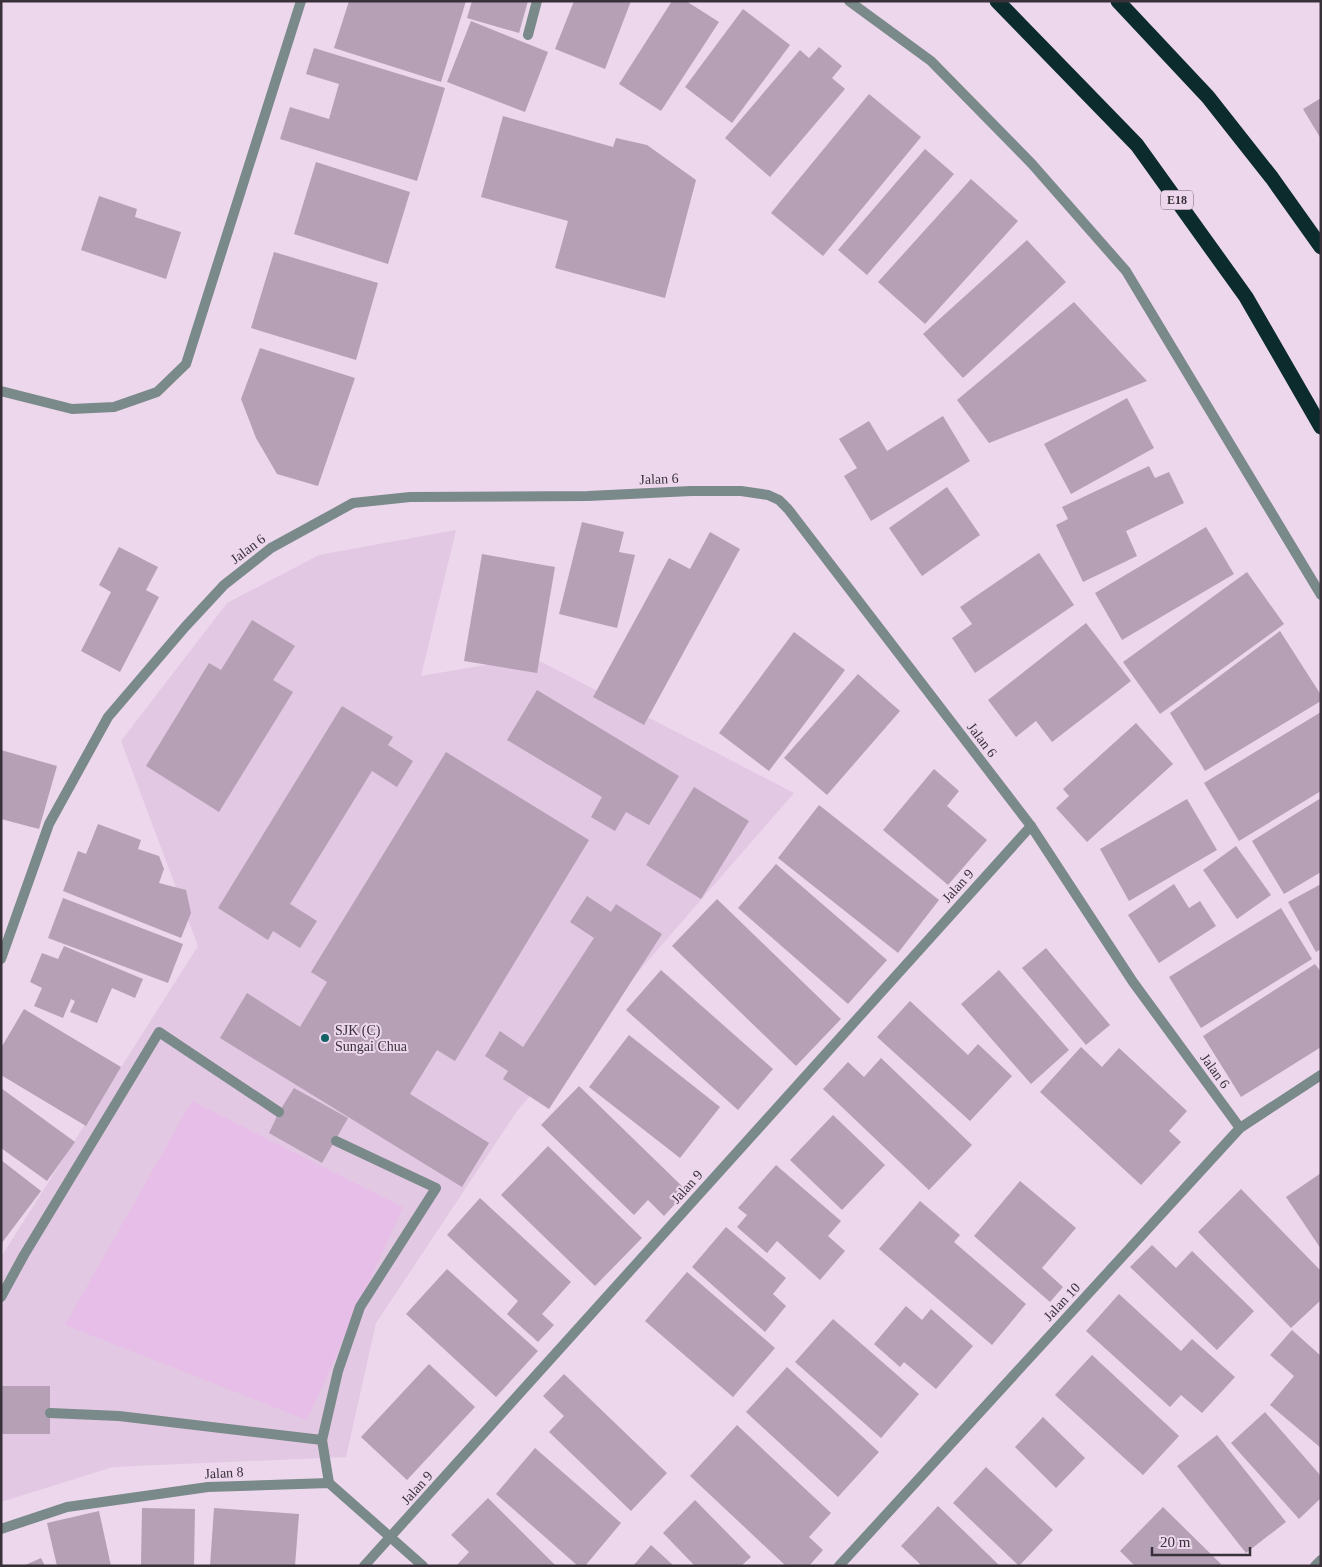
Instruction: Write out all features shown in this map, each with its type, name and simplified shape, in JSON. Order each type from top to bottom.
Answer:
[{"type":"highway","name":"E18","points":[[997,1],[1137,146],[1246,297],[1321,427]]},
{"type":"highway","points":[[1118,1],[1208,97],[1272,178],[1321,248]]},
{"type":"street","points":[[1,392],[72,409],[114,407],[158,392],[186,364],[301,1]]},
{"type":"street","points":[[528,35],[537,1]]},
{"type":"street","points":[[849,1],[931,62],[1032,164],[1126,271],[1321,595]]},
{"type":"street","name":"Jalan 6","points":[[1,958],[49,824],[108,717],[185,627],[224,585],[271,548],[353,503],[410,498],[588,496],[692,491],[755,492],[779,500],[794,517],[1031,826],[1133,982],[1240,1128]]},
{"type":"street","name":"Jalan 9","points":[[364,1566],[1031,826]]},
{"type":"street","points":[[1,1297],[24,1255],[159,1032],[279,1112]]},
{"type":"street","name":"Jalan 10","points":[[839,1566],[1240,1128],[1321,1076]]},
{"type":"street","points":[[336,1141],[436,1188],[360,1307],[338,1371],[322,1440],[329,1483],[423,1566]]},
{"type":"street","points":[[50,1413],[119,1416],[322,1440]]},
{"type":"street","name":"Jalan 8","points":[[1,1529],[67,1507],[208,1487],[329,1483]]},
{"type":"street","points":[[1315,1566],[1321,1560]]},
{"type":"shaded area","points":[[456,530],[421,676],[532,657],[794,793],[517,1111],[376,1323],[346,1457],[113,1467],[1,1502],[1,1257],[198,946],[121,741],[227,603],[319,555]]},
{"type":"shaded area","points":[[192,1101],[403,1207],[307,1420],[65,1325]]},
{"type":"building","points":[[349,1],[466,1],[441,82],[334,48]]},
{"type":"building","points":[[472,1],[528,1],[519,33],[467,18]]},
{"type":"building","points":[[574,1],[631,1],[605,69],[555,49]]},
{"type":"building","points":[[672,1],[686,1],[719,22],[661,111],[619,84]]},
{"type":"building","points":[[743,9],[790,45],[732,123],[685,87]]},
{"type":"building","points":[[471,21],[548,52],[525,112],[447,82]]},
{"type":"building","points":[[819,47],[842,66],[832,78],[845,89],[770,177],[725,138],[800,50],[809,58]]},
{"type":"building","points":[[314,48],[445,88],[417,181],[280,139],[290,107],[329,119],[339,84],[306,74]]},
{"type":"building","points":[[869,94],[921,137],[823,256],[771,213]]},
{"type":"building","points":[[1321,98],[1321,139],[1303,109]]},
{"type":"building","points":[[503,116],[613,147],[616,138],[647,145],[696,180],[665,298],[555,268],[568,221],[481,197]]},
{"type":"building","points":[[925,149],[954,174],[867,275],[838,250]]},
{"type":"building","points":[[316,162],[410,192],[388,264],[294,234]]},
{"type":"building","points":[[971,179],[1018,221],[925,324],[878,282]]},
{"type":"building","points":[[99,196],[137,209],[135,217],[181,232],[166,279],[81,250]]},
{"type":"building","points":[[1027,240],[1066,282],[963,378],[923,334]]},
{"type":"building","points":[[274,252],[378,283],[356,360],[251,328]]},
{"type":"building","points":[[1074,302],[1147,381],[989,443],[957,400]]},
{"type":"building","points":[[260,348],[355,378],[318,486],[277,474],[256,438],[241,399]]},
{"type":"building","points":[[1127,398],[1154,448],[1071,494],[1044,444]]},
{"type":"building","points":[[943,416],[970,461],[871,521],[844,476],[857,468],[839,439],[869,421],[887,451]]},
{"type":"building","points":[[1149,466],[1155,478],[1169,472],[1184,503],[1126,531],[1137,556],[1083,582],[1056,525],[1068,519],[1062,507]]},
{"type":"building","points":[[947,487],[980,535],[922,576],[889,528]]},
{"type":"building","points":[[582,522],[624,532],[619,552],[635,555],[617,628],[559,614]]},
{"type":"building","points":[[1206,527],[1234,574],[1122,640],[1095,593]]},
{"type":"building","points":[[710,532],[740,549],[644,725],[593,697],[669,558],[690,569]]},
{"type":"building","points":[[119,547],[158,567],[146,590],[159,597],[120,672],[81,651],[111,592],[99,585]]},
{"type":"building","points":[[1039,553],[1074,605],[975,673],[952,638],[972,624],[960,607]]},
{"type":"building","points":[[482,554],[555,567],[537,673],[464,661]]},
{"type":"building","points":[[1247,572],[1284,624],[1160,714],[1123,662]]},
{"type":"building","points":[[252,620],[295,646],[273,680],[293,692],[219,812],[146,766],[209,663],[221,670]]},
{"type":"building","points":[[1086,623],[1131,681],[1052,742],[1036,721],[1016,737],[988,700]]},
{"type":"building","points":[[1280,631],[1321,695],[1321,701],[1205,771],[1170,713]]},
{"type":"building","points":[[794,632],[845,670],[769,771],[719,733]]},
{"type":"building","points":[[858,674],[900,711],[827,795],[784,758]]},
{"type":"building","points":[[537,690],[679,776],[649,825],[626,812],[615,831],[591,817],[602,797],[507,740]]},
{"type":"building","points":[[342,706],[393,737],[388,745],[413,761],[397,787],[372,771],[290,904],[317,921],[300,948],[273,931],[268,940],[218,908]]},
{"type":"building","points":[[1321,712],[1321,791],[1239,841],[1204,783]]},
{"type":"building","points":[[1136,723],[1173,764],[1087,842],[1056,808],[1069,796],[1063,789]]},
{"type":"building","points":[[1,750],[57,766],[39,829],[1,819]]},
{"type":"building","points":[[446,752],[589,840],[455,1061],[437,1050],[410,1094],[489,1143],[462,1187],[220,1038],[247,993],[300,1027],[327,982],[311,972]]},
{"type":"building","points":[[934,769],[959,791],[947,806],[987,840],[948,885],[883,830]]},
{"type":"building","points":[[694,787],[749,821],[701,899],[646,865]]},
{"type":"building","points":[[1321,798],[1321,872],[1284,894],[1252,841]]},
{"type":"building","points":[[1187,799],[1217,850],[1129,901],[1100,849]]},
{"type":"building","points":[[819,805],[939,900],[898,953],[778,858]]},
{"type":"building","points":[[98,824],[141,840],[138,849],[159,856],[164,869],[159,883],[186,890],[191,913],[181,938],[63,891],[78,851],[86,854]]},
{"type":"building","points":[[1236,846],[1271,895],[1237,919],[1203,870]]},
{"type":"building","points":[[776,864],[887,960],[848,1004],[738,908]]},
{"type":"building","points":[[1174,884],[1189,908],[1200,901],[1216,926],[1159,963],[1128,915]]},
{"type":"building","points":[[1321,884],[1321,949],[1316,952],[1288,902]]},
{"type":"building","points":[[587,896],[611,912],[616,904],[662,934],[549,1109],[503,1079],[508,1071],[485,1056],[500,1031],[523,1047],[594,938],[570,922]]},
{"type":"building","points":[[63,898],[183,944],[168,983],[48,938]]},
{"type":"building","points":[[717,899],[841,1019],[796,1066],[672,946]]},
{"type":"building","points":[[1281,908],[1312,959],[1201,1028],[1169,977]]},
{"type":"building","points":[[64,946],[143,979],[135,998],[112,988],[97,1023],[70,1012],[75,1001],[71,999],[63,1018],[34,1006],[42,988],[30,982],[42,953],[58,959]]},
{"type":"building","points":[[1046,948],[1110,1025],[1086,1045],[1022,968]]},
{"type":"building","points":[[1315,964],[1321,972],[1321,1047],[1241,1097],[1203,1036]]},
{"type":"building","points":[[661,970],[773,1069],[738,1110],[626,1010]]},
{"type":"building","points":[[999,970],[1069,1050],[1031,1084],[961,1004]]},
{"type":"building","points":[[910,1001],[968,1055],[978,1044],[1012,1076],[970,1121],[877,1037]]},
{"type":"building","points":[[24,1009],[121,1067],[86,1126],[1,1075],[1,1048]]},
{"type":"building","points":[[629,1035],[720,1107],[680,1158],[589,1087]]},
{"type":"building","points":[[1081,1047],[1102,1067],[1119,1048],[1187,1111],[1169,1131],[1181,1142],[1141,1185],[1040,1092]]},
{"type":"building","points":[[881,1058],[972,1145],[929,1190],[823,1089],[848,1062],[864,1077]]},
{"type":"building","points":[[579,1086],[687,1191],[664,1216],[648,1200],[634,1215],[541,1125]]},
{"type":"building","points":[[1,1088],[75,1142],[47,1181],[1,1148]]},
{"type":"building","points":[[294,1088],[348,1118],[322,1163],[269,1133]]},
{"type":"building","points":[[833,1115],[885,1165],[842,1210],[790,1160]]},
{"type":"building","points":[[548,1146],[642,1238],[595,1286],[501,1195]]},
{"type":"building","points":[[1,1160],[41,1191],[1,1244]]},
{"type":"building","points":[[776,1165],[841,1221],[828,1236],[845,1251],[820,1280],[777,1241],[767,1253],[737,1227],[747,1215],[738,1208]]},
{"type":"building","points":[[1321,1173],[1321,1249],[1286,1197]]},
{"type":"building","points":[[1020,1181],[1076,1228],[1042,1268],[1063,1287],[1050,1302],[974,1236]]},
{"type":"building","points":[[1241,1189],[1321,1271],[1321,1300],[1291,1328],[1198,1232]]},
{"type":"building","points":[[480,1198],[571,1282],[542,1314],[554,1325],[538,1342],[507,1314],[518,1301],[447,1235]]},
{"type":"building","points":[[920,1201],[960,1235],[954,1242],[1026,1304],[992,1345],[879,1249]]},
{"type":"building","points":[[726,1227],[786,1278],[773,1294],[786,1306],[765,1332],[692,1267]]},
{"type":"building","points":[[1152,1245],[1176,1268],[1192,1251],[1254,1311],[1217,1350],[1130,1267]]},
{"type":"building","points":[[447,1269],[538,1351],[496,1397],[406,1314]]},
{"type":"building","points":[[687,1272],[775,1348],[733,1397],[645,1321]]},
{"type":"building","points":[[1119,1294],[1181,1351],[1192,1339],[1235,1377],[1202,1413],[1181,1395],[1170,1407],[1086,1331]]},
{"type":"building","points":[[906,1306],[922,1320],[931,1309],[973,1346],[936,1389],[904,1362],[900,1367],[874,1344]]},
{"type":"building","points":[[833,1319],[919,1394],[881,1438],[795,1362]]},
{"type":"building","points":[[1292,1330],[1321,1356],[1321,1448],[1270,1405],[1294,1376],[1270,1355]]},
{"type":"building","points":[[1092,1355],[1179,1436],[1143,1475],[1055,1395]]},
{"type":"building","points":[[429,1364],[475,1407],[407,1480],[361,1437]]},
{"type":"building","points":[[787,1367],[879,1452],[838,1497],[746,1412]]},
{"type":"building","points":[[564,1374],[667,1473],[631,1511],[549,1432],[564,1416],[543,1396]]},
{"type":"building","points":[[1,1386],[50,1386],[50,1434],[1,1434]]},
{"type":"building","points":[[1265,1412],[1321,1476],[1321,1498],[1299,1519],[1231,1443]]},
{"type":"building","points":[[1043,1417],[1085,1458],[1056,1488],[1015,1447]]},
{"type":"building","points":[[737,1425],[831,1513],[809,1537],[823,1550],[809,1566],[786,1566],[690,1476]]},
{"type":"building","points":[[1217,1435],[1286,1522],[1246,1553],[1177,1466]]},
{"type":"building","points":[[535,1448],[621,1523],[585,1566],[578,1566],[496,1494]]},
{"type":"building","points":[[986,1467],[1053,1530],[1019,1566],[953,1503]]},
{"type":"building","points":[[488,1498],[556,1566],[456,1566],[469,1552],[451,1535]]},
{"type":"building","points":[[695,1500],[751,1557],[741,1566],[695,1566],[663,1533]]},
{"type":"building","points":[[938,1506],[1000,1566],[922,1566],[901,1546]]},
{"type":"building","points":[[1163,1507],[1221,1564],[1220,1566],[1135,1566],[1120,1551]]},
{"type":"building","points":[[142,1508],[195,1509],[194,1566],[141,1566]]},
{"type":"building","points":[[214,1508],[299,1514],[295,1566],[210,1566]]},
{"type":"building","points":[[99,1511],[111,1566],[57,1566],[47,1523]]},
{"type":"building","points":[[651,1545],[674,1566],[633,1566]]},
{"type":"building","points":[[41,1558],[45,1566],[23,1566]]},
{"type":"place","name":"SJK (C) Sungai Chua","points":[[325,1038]]}]
